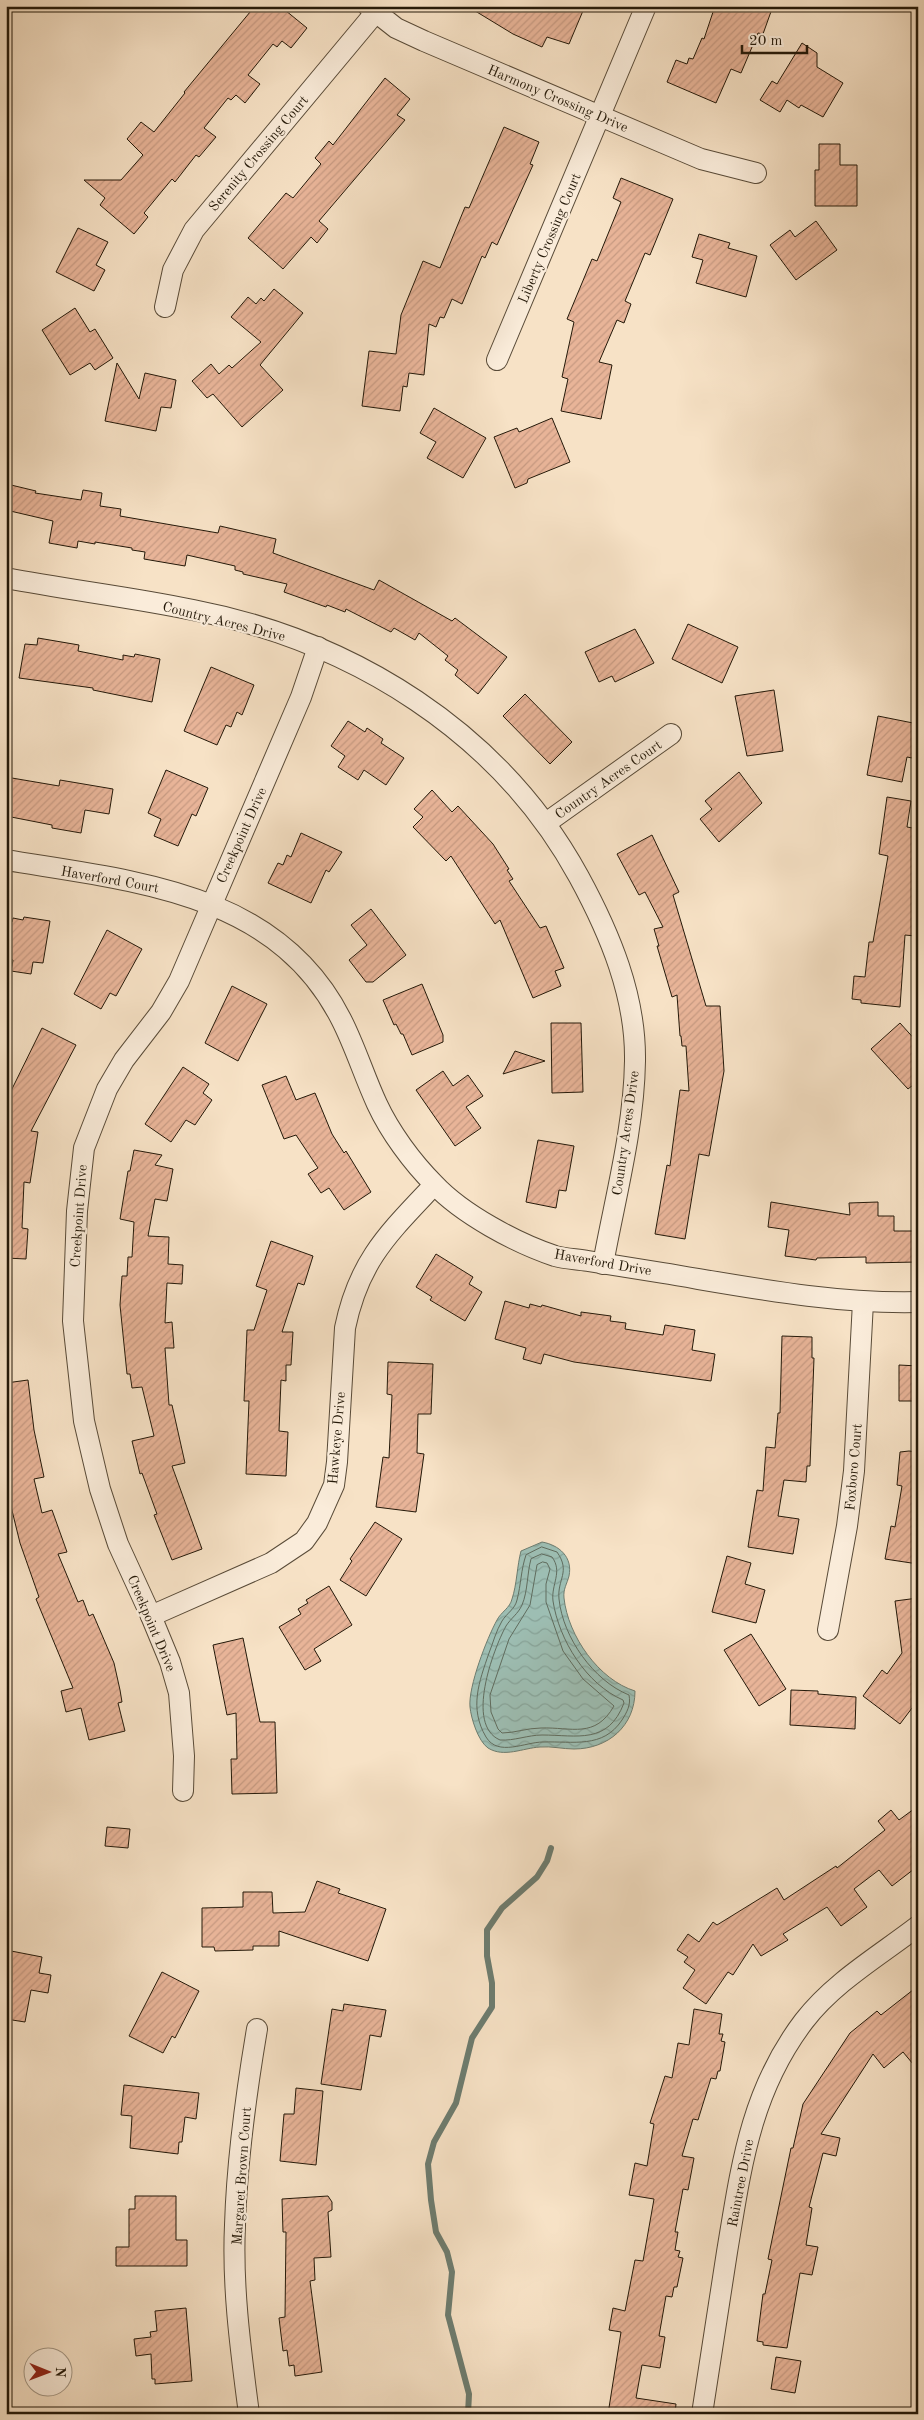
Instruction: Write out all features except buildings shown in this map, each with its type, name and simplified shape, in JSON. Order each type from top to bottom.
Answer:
[{"type":"street","name":"Liberty Crossing Court","points":[[497,360],[646,6]]},
{"type":"street","name":"Harmony Crossing Drive","points":[[371,10],[396,28],[424,41],[701,159],[756,173]]},
{"type":"street","name":"Serenity Crossing Court","points":[[166,307],[173,270],[194,230],[371,10]]},
{"type":"street","name":"Country Acres Drive","points":[[6,578],[194,610],[273,630],[356,664],[396,686],[434,712],[491,762],[546,823],[593,902],[611,942],[624,981],[633,1022],[635,1061],[632,1099],[603,1264]]},
{"type":"street","name":"Creekpoint Drive","points":[[184,1791],[184,1756],[179,1693],[170,1662],[118,1544],[92,1461],[84,1421],[72,1321],[79,1176],[84,1148],[107,1089],[124,1060],[161,1012],[179,981],[301,697],[318,647]]},
{"type":"street","name":"Country Acres Court","points":[[546,823],[671,734]]},
{"type":"street","name":"Haverford Court","points":[[6,860],[146,884],[211,904]]},
{"type":"street","name":"Haverford Drive","points":[[211,904],[250,923],[278,941],[307,969],[331,997],[349,1033],[378,1106],[392,1130],[434,1185],[466,1210],[527,1244],[556,1256],[795,1294],[863,1302],[918,1302]]},
{"type":"street","name":"Hawkeye Drive","points":[[151,1616],[271,1563],[304,1541],[317,1523],[334,1485],[344,1336],[349,1307],[358,1284],[381,1242],[434,1185]]},
{"type":"street","name":"Foxboro Court","points":[[828,1630],[847,1526],[854,1471],[863,1302]]},
{"type":"street","name":"Raintree Drive","points":[[702,2414],[744,2149],[758,2106],[773,2071],[804,2021],[826,1997],[918,1926]]},
{"type":"street","name":"Margaret Brown Court","points":[[249,2414],[239,2320],[235,2227],[241,2140],[257,2029]]},
{"type":"water","points":[[542,1542],[559,1549],[569,1563],[569,1576],[564,1598],[572,1627],[579,1641],[598,1667],[609,1677],[635,1691],[634,1704],[625,1725],[608,1740],[598,1745],[574,1749],[544,1747],[514,1752],[494,1751],[484,1745],[473,1723],[470,1707],[472,1688],[479,1663],[493,1628],[511,1602],[521,1551]]},
{"type":"waterway","points":[[468,2414],[469,2394],[448,2315],[452,2272],[447,2252],[436,2232],[428,2164],[434,2142],[456,2103],[472,2038],[492,2007],[492,1983],[487,1956],[487,1930],[502,1908],[537,1877],[547,1861],[551,1848]]}]
